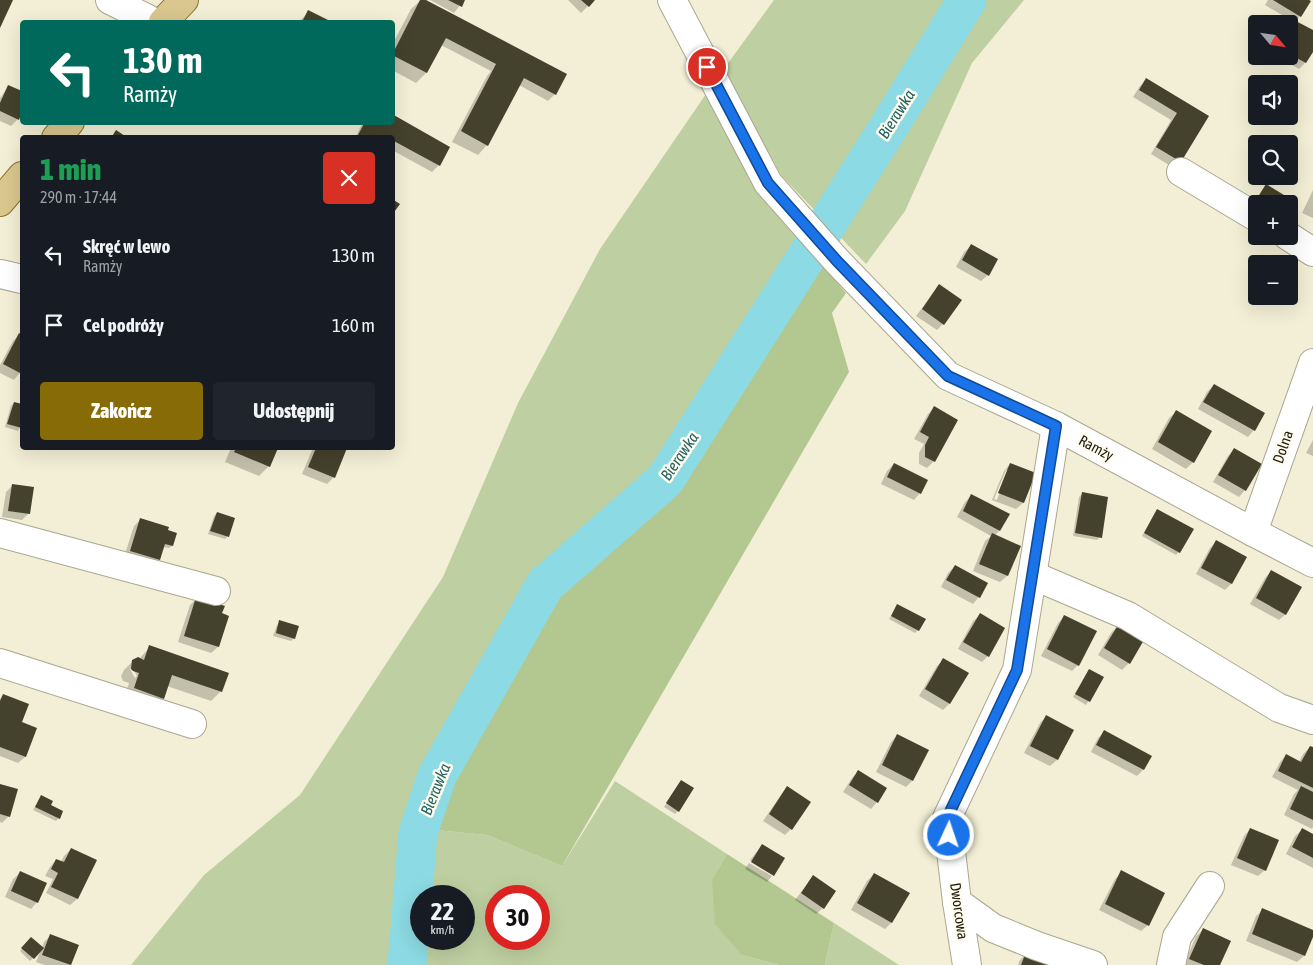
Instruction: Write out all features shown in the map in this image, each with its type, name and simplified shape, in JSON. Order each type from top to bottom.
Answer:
[{"type":"main road","points":[[165,20],[184,0]]},
{"type":"main road","points":[[59,135],[67,125]]},
{"type":"main road","points":[[0,202],[20,178]]},
{"type":"street","points":[[110,0],[150,20]]},
{"type":"street","name":"Ramży","points":[[672,0],[768,183],[837,261],[948,376],[1056,426],[1313,563]]},
{"type":"street","points":[[1181,172],[1248,212]]},
{"type":"street","points":[[1298,242],[1313,252]]},
{"type":"street","points":[[0,274],[20,279]]},
{"type":"street","name":"Dolna","points":[[1253,532],[1313,362]]},
{"type":"street","name":"Dworcowa","points":[[967,965],[947,818],[1017,670],[1056,426]]},
{"type":"street","points":[[0,533],[216,591]]},
{"type":"street","points":[[1032,575],[1128,616],[1279,708],[1313,720]]},
{"type":"street","points":[[0,663],[192,724]]},
{"type":"street","points":[[1172,965],[1177,937],[1210,886]]},
{"type":"street","points":[[957,902],[993,928],[1037,946],[1093,965]]},
{"type":"green space","points":[[774,0],[1024,0],[972,63],[905,211],[866,264],[781,175],[723,70]]},
{"type":"green space","points":[[708,91],[809,246],[662,477],[572,554],[536,591],[478,697],[432,773],[416,824],[410,871],[425,829],[487,835],[562,866],[615,781],[727,854],[712,879],[742,955],[779,965],[131,965],[204,875],[300,795],[443,577],[518,403],[600,249]]},
{"type":"green space","points":[[810,251],[846,293],[832,313],[849,372],[562,866],[487,835],[425,829],[442,788],[551,593],[669,488]]},
{"type":"green space","points":[[727,854],[834,923],[825,965],[779,965],[742,955],[715,924],[712,879]]},
{"type":"green space","points":[[834,923],[899,965],[825,965]]},
{"type":"building","points":[[0,0],[13,0],[0,28]]},
{"type":"building","points":[[420,0],[426,0],[567,74],[556,95],[524,78],[488,146],[461,131],[496,64],[446,38],[427,73],[395,57],[395,49]]},
{"type":"building","points":[[448,0],[465,0],[462,7]]},
{"type":"building","points":[[581,0],[595,0],[589,7]]},
{"type":"building","points":[[1273,0],[1311,1],[1301,17]]},
{"type":"building","points":[[308,10],[328,20],[303,20]]},
{"type":"building","points":[[1298,22],[1313,30],[1313,52],[1306,63],[1298,59]]},
{"type":"building","points":[[1146,78],[1209,116],[1181,162],[1156,147],[1177,113],[1139,90]]},
{"type":"building","points":[[8,85],[20,90],[19,120],[0,111],[0,103]]},
{"type":"building","points":[[395,116],[450,147],[440,166],[395,142],[395,135],[358,135],[363,125],[395,125]]},
{"type":"building","points":[[116,130],[124,135],[113,135]]},
{"type":"building","points":[[1265,185],[1268,185],[1284,195],[1259,195]]},
{"type":"building","points":[[395,201],[400,204],[395,211]]},
{"type":"building","points":[[971,244],[998,259],[989,276],[962,260]]},
{"type":"building","points":[[939,284],[962,300],[944,325],[922,309]]},
{"type":"building","points":[[19,333],[20,373],[3,364]]},
{"type":"building","points":[[1214,384],[1265,413],[1255,431],[1203,402]]},
{"type":"building","points":[[14,402],[20,404],[20,427],[7,424]]},
{"type":"building","points":[[934,406],[958,420],[935,462],[925,457],[925,445],[929,437],[920,432]]},
{"type":"building","points":[[1176,410],[1212,431],[1194,463],[1158,442]]},
{"type":"building","points":[[1234,448],[1262,464],[1246,491],[1218,475]]},
{"type":"building","points":[[235,450],[277,450],[270,467],[234,452]]},
{"type":"building","points":[[315,450],[346,450],[335,478],[308,467]]},
{"type":"building","points":[[894,463],[928,480],[921,494],[887,477]]},
{"type":"building","points":[[1010,463],[1036,473],[1024,503],[998,493]]},
{"type":"building","points":[[12,484],[34,487],[30,514],[8,511]]},
{"type":"building","points":[[1082,492],[1108,497],[1102,538],[1075,533]]},
{"type":"building","points":[[971,494],[1010,514],[1000,531],[963,511]]},
{"type":"building","points":[[1157,509],[1194,529],[1180,553],[1144,533]]},
{"type":"building","points":[[217,512],[235,518],[229,537],[210,531]]},
{"type":"building","points":[[140,518],[169,527],[168,530],[177,533],[173,546],[165,544],[160,560],[130,551]]},
{"type":"building","points":[[992,533],[1021,546],[1008,576],[979,564]]},
{"type":"building","points":[[1216,540],[1247,557],[1232,584],[1201,568]]},
{"type":"building","points":[[955,565],[988,583],[980,598],[946,580]]},
{"type":"building","points":[[1271,570],[1302,587],[1286,615],[1256,598]]},
{"type":"building","points":[[196,597],[225,606],[222,613],[229,616],[219,647],[184,636]]},
{"type":"building","points":[[897,604],[926,619],[919,631],[891,616]]},
{"type":"building","points":[[980,613],[1005,628],[989,657],[963,642]]},
{"type":"building","points":[[1064,615],[1097,631],[1079,666],[1047,649]]},
{"type":"building","points":[[279,620],[299,626],[295,639],[276,633]]},
{"type":"building","points":[[1118,625],[1144,640],[1130,664],[1104,648]]},
{"type":"building","points":[[149,645],[229,673],[222,692],[172,675],[164,699],[134,688],[139,673],[131,669],[132,660],[138,657],[144,660]]},
{"type":"building","points":[[943,658],[969,673],[950,704],[925,689]]},
{"type":"building","points":[[1089,669],[1104,677],[1090,702],[1075,694]]},
{"type":"building","points":[[3,694],[29,704],[22,722],[37,728],[26,757],[0,747],[0,701]]},
{"type":"building","points":[[1046,715],[1074,730],[1058,760],[1030,746]]},
{"type":"building","points":[[1104,730],[1152,756],[1144,770],[1096,745]]},
{"type":"building","points":[[897,734],[929,750],[913,781],[882,765]]},
{"type":"building","points":[[1310,746],[1313,747],[1313,788],[1278,771],[1286,754],[1301,762]]},
{"type":"building","points":[[858,770],[887,788],[878,803],[849,785]]},
{"type":"building","points":[[681,780],[694,788],[679,812],[666,803]]},
{"type":"building","points":[[0,784],[18,789],[10,817],[0,814]]},
{"type":"building","points":[[787,786],[811,802],[792,830],[769,814]]},
{"type":"building","points":[[1301,786],[1313,792],[1313,820],[1290,809]]},
{"type":"building","points":[[41,795],[53,801],[51,805],[63,811],[60,819],[35,807]]},
{"type":"building","points":[[1250,828],[1279,840],[1266,871],[1237,858]]},
{"type":"building","points":[[1302,828],[1313,834],[1313,858],[1292,847]]},
{"type":"building","points":[[762,844],[785,858],[774,876],[751,862]]},
{"type":"building","points":[[71,848],[97,860],[78,899],[51,887],[58,873],[51,869],[56,859],[64,862]]},
{"type":"building","points":[[1121,870],[1165,893],[1149,926],[1105,904]]},
{"type":"building","points":[[20,871],[47,883],[38,903],[11,891]]},
{"type":"building","points":[[874,873],[910,893],[892,923],[857,903]]},
{"type":"building","points":[[813,875],[836,891],[824,909],[801,893]]},
{"type":"building","points":[[1262,908],[1313,930],[1313,937],[1305,956],[1252,934]]},
{"type":"building","points":[[1203,928],[1231,941],[1220,965],[1204,965],[1189,959]]},
{"type":"building","points":[[50,934],[79,945],[71,965],[42,955]]},
{"type":"building","points":[[31,937],[44,948],[34,959],[21,948]]},
{"type":"building","points":[[1026,952],[1059,965],[1021,965]]},
{"type":"waterway","name":"Bierawka","points":[[407,965],[418,833],[437,776],[545,585],[665,480],[967,0]]},
{"type":"route","points":[[707,67],[768,183],[837,261],[948,376],[1056,426],[1017,670],[947,818],[949,835]]}]
